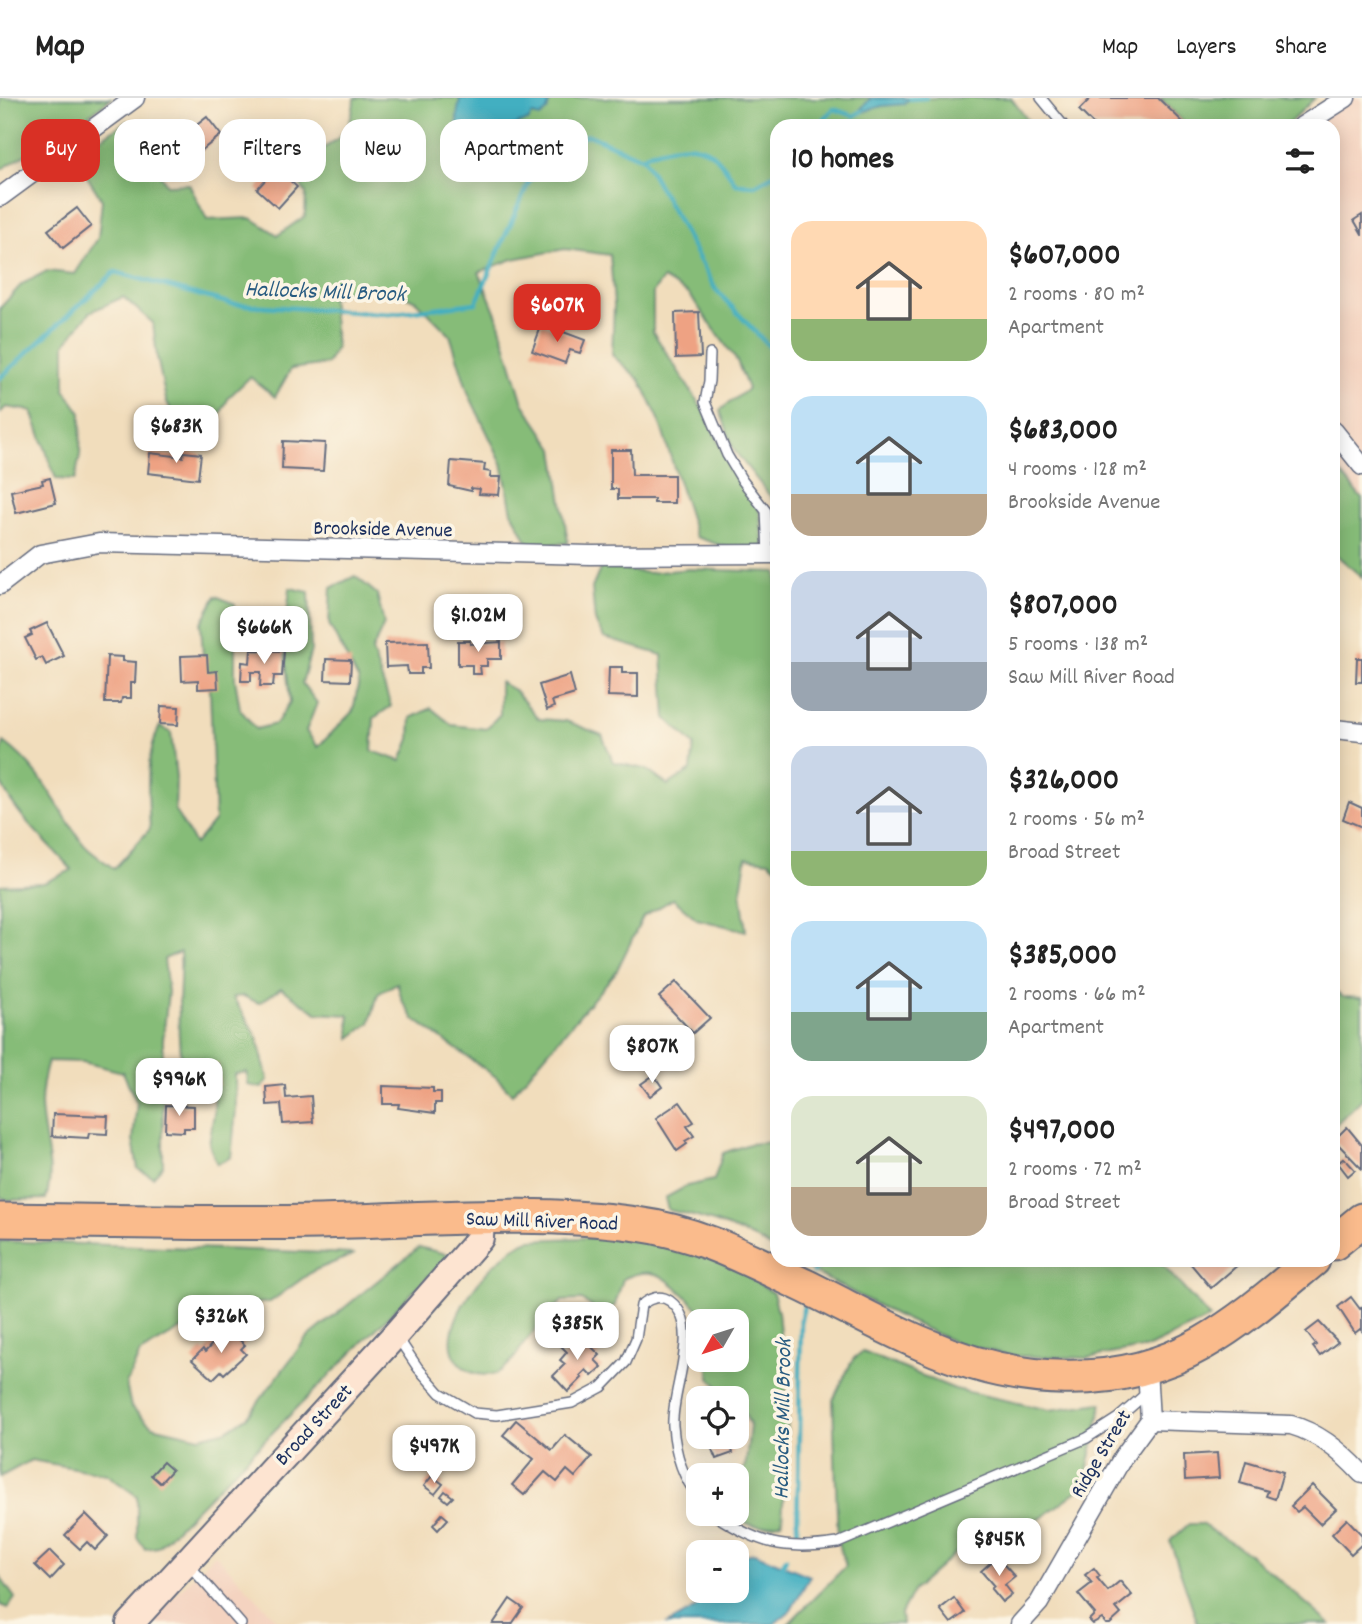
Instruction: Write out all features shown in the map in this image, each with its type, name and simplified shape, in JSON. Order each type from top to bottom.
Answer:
[{"type":"highway","name":"Saw Mill River Road","points":[[0,1220],[250,1223],[481,1217],[584,1218],[639,1224],[699,1238],[734,1251],[925,1345],[1007,1372],[1053,1378],[1106,1376],[1148,1380],[1205,1343],[1305,1267]]},
{"type":"highway","points":[[1340,1238],[1362,1220]]},
{"type":"street","points":[[0,197],[135,98]]},
{"type":"street","points":[[1313,119],[1346,98]]},
{"type":"street","points":[[1340,438],[1362,466]]},
{"type":"street","name":"Brookside Avenue","points":[[0,585],[40,554],[99,544],[578,555],[770,554]]},
{"type":"street","points":[[1340,730],[1362,732]]},
{"type":"street","name":"Broad Street","points":[[130,1624],[396,1334],[480,1238],[481,1217]]},
{"type":"street","name":"Ridge Street","points":[[1020,1624],[1039,1603],[1123,1457],[1150,1420],[1148,1380]]},
{"type":"street","points":[[1150,1420],[1291,1425],[1306,1429],[1338,1450],[1362,1474]]},
{"type":"lane","points":[[1041,98],[1058,119]]},
{"type":"lane","points":[[710,354],[705,402],[727,455],[766,511],[770,540]]},
{"type":"lane","points":[[396,1334],[418,1368],[440,1393],[474,1413],[497,1415],[572,1403],[601,1387],[626,1362],[636,1339],[641,1305],[650,1298],[664,1297],[677,1307],[685,1323],[684,1350],[673,1422],[677,1458],[686,1477]]},
{"type":"lane","points":[[732,1526],[744,1534],[781,1545],[803,1547],[838,1543],[1087,1438],[1118,1418],[1148,1380]]},
{"type":"lane","points":[[186,1562],[241,1624]]},
{"type":"shaded area","points":[[1339,98],[1362,98],[1362,511],[1340,483],[1340,119],[1299,119]]},
{"type":"shaded area","points":[[215,1554],[281,1624],[148,1624]]},
{"type":"green space","points":[[0,98],[111,98],[84,119],[21,119],[21,157],[0,170]]},
{"type":"green space","points":[[354,98],[1011,98],[1027,119],[770,119],[770,496],[734,450],[720,410],[748,389],[737,361],[689,294],[663,279],[653,292],[653,332],[705,413],[724,454],[760,512],[764,549],[728,548],[696,537],[658,417],[640,380],[612,355],[614,305],[610,255],[565,249],[513,259],[479,272],[497,316],[523,403],[554,449],[568,543],[529,545],[512,512],[502,463],[469,395],[450,335],[416,301],[399,293],[363,285],[331,298],[336,348],[327,364],[291,369],[275,397],[250,377],[229,397],[215,424],[184,436],[166,400],[153,323],[123,297],[90,312],[65,344],[65,390],[81,413],[80,455],[75,480],[56,479],[32,411],[6,407],[0,413],[0,308],[22,284],[47,271],[75,274],[98,238],[102,200],[91,182],[100,182],[100,139],[114,130],[114,182],[189,184],[207,220],[251,218],[278,235],[305,216],[306,193],[298,182],[326,182],[326,147],[340,136],[340,182],[426,182],[426,119],[350,119]]},
{"type":"green space","points":[[1160,98],[1315,98],[1293,119],[1180,119]]},
{"type":"green space","points":[[1340,472],[1362,499],[1362,577],[1340,558]]},
{"type":"green space","points":[[601,567],[648,573],[689,569],[770,572],[770,862],[746,858],[741,891],[746,931],[697,919],[673,899],[643,917],[616,972],[512,1094],[496,1077],[414,1019],[402,1000],[397,983],[378,994],[370,1023],[350,1038],[349,1015],[317,1013],[281,988],[259,1003],[243,996],[233,997],[257,1037],[268,1080],[261,1088],[248,1085],[247,1072],[235,1074],[236,1110],[231,1157],[217,1164],[209,1144],[214,1113],[215,1084],[212,1063],[199,1065],[190,1078],[180,1052],[180,952],[164,959],[168,992],[163,1040],[163,1166],[153,1177],[138,1169],[133,1140],[137,1103],[123,1072],[83,1062],[48,1061],[41,1102],[50,1177],[46,1199],[8,1200],[0,1197],[0,885],[44,883],[72,870],[8,797],[1,775],[4,742],[38,776],[84,845],[114,869],[150,829],[149,763],[160,726],[171,733],[176,777],[175,811],[195,844],[215,820],[210,690],[203,656],[201,624],[216,596],[235,604],[235,679],[240,709],[256,729],[276,724],[290,702],[284,643],[290,588],[309,592],[311,650],[302,683],[317,703],[306,731],[318,747],[353,711],[359,681],[329,624],[331,588],[355,576],[377,594],[384,624],[372,651],[391,706],[374,718],[372,751],[401,761],[410,739],[411,718],[431,708],[452,725],[486,729],[500,714],[500,682],[514,690],[539,719],[566,721],[602,735],[613,762],[645,769],[668,785],[691,770],[694,745],[666,718],[662,655],[604,638],[595,621],[592,588]]},
{"type":"green space","points":[[1340,995],[1362,998],[1362,1099],[1340,1120]]},
{"type":"green space","points":[[770,1142],[770,1247],[724,1226],[668,1210],[665,1198],[687,1186],[714,1180],[723,1153],[749,1144]]},
{"type":"green space","points":[[634,1236],[701,1251],[742,1272],[773,1293],[778,1312],[788,1414],[782,1522],[757,1526],[749,1524],[749,1463],[746,1463],[749,1449],[749,1386],[717,1386],[710,1378],[709,1372],[749,1372],[749,1309],[698,1309],[661,1276],[651,1273],[635,1274],[623,1279],[615,1305],[604,1315],[582,1300],[562,1301],[510,1363],[497,1373],[488,1375],[471,1372],[456,1359],[452,1341],[456,1321],[466,1300],[497,1262],[529,1240]]},
{"type":"green space","points":[[0,1241],[355,1254],[313,1271],[270,1302],[218,1308],[140,1353],[126,1384],[131,1407],[152,1426],[200,1437],[227,1430],[248,1416],[306,1339],[419,1247],[450,1255],[158,1547],[145,1549],[137,1537],[137,1496],[106,1474],[31,1460],[0,1477]]},
{"type":"green space","points":[[804,1267],[1164,1267],[1210,1318],[1149,1347],[1087,1358],[1012,1356],[954,1342]]},
{"type":"green space","points":[[863,1352],[955,1389],[1049,1410],[1102,1403],[1084,1486],[1041,1518],[962,1547],[913,1591],[901,1614],[902,1624],[788,1624],[846,1566],[838,1543],[833,1400],[853,1359]]},
{"type":"green space","points":[[1189,1524],[1201,1524],[1248,1553],[1330,1624],[1198,1624],[1170,1541]]},
{"type":"green space","points":[[0,1577],[15,1598],[8,1608],[0,1605]]},
{"type":"water","points":[[460,98],[546,98],[549,104],[547,111],[540,117],[532,115],[529,119],[457,119]]},
{"type":"water","points":[[871,98],[910,98],[904,104],[882,106],[863,112],[860,110]]},
{"type":"water","points":[[754,1553],[810,1576],[791,1610],[774,1624],[668,1624],[696,1608],[699,1603],[749,1603],[749,1554]]},
{"type":"building","points":[[1091,98],[1158,98],[1180,119],[1088,119],[1079,110]]},
{"type":"building","points":[[207,117],[219,132],[219,137],[205,148],[205,119]]},
{"type":"building","points":[[263,182],[291,182],[297,187],[278,208],[257,189]]},
{"type":"building","points":[[77,208],[91,226],[63,248],[48,230]]},
{"type":"building","points":[[1362,215],[1362,234],[1354,220]]},
{"type":"building","points":[[699,312],[701,357],[676,358],[675,313]]},
{"type":"building","points":[[542,324],[585,340],[580,353],[570,350],[565,363],[532,351]]},
{"type":"building","points":[[283,441],[325,443],[323,471],[282,469]]},
{"type":"building","points":[[611,450],[631,450],[632,475],[674,475],[674,503],[654,503],[654,499],[618,499],[618,489],[611,489]]},
{"type":"building","points":[[184,452],[201,454],[198,479],[148,473],[150,453],[183,457]]},
{"type":"building","points":[[451,461],[485,464],[484,471],[491,472],[490,477],[501,477],[499,495],[479,494],[480,489],[471,488],[471,491],[449,486]]},
{"type":"building","points":[[50,478],[56,503],[16,513],[11,491],[43,484],[42,480]]},
{"type":"building","points":[[47,623],[64,656],[46,665],[42,657],[36,660],[25,638],[32,635],[30,631]]},
{"type":"building","points":[[458,641],[470,641],[470,644],[501,642],[501,659],[487,659],[487,666],[480,666],[481,674],[472,674],[472,665],[458,665]]},
{"type":"building","points":[[428,642],[429,668],[421,668],[421,674],[408,674],[407,666],[386,667],[385,643]]},
{"type":"building","points":[[251,650],[284,651],[282,676],[274,676],[273,686],[260,686],[261,672],[251,672],[251,681],[241,681],[242,662],[250,663]]},
{"type":"building","points":[[207,655],[208,672],[217,671],[218,688],[198,689],[198,680],[182,681],[181,656]]},
{"type":"building","points":[[107,656],[123,657],[123,661],[136,662],[131,698],[122,698],[121,703],[105,703]]},
{"type":"building","points":[[1357,658],[1362,658],[1362,682],[1356,682]]},
{"type":"building","points":[[326,659],[351,660],[350,681],[325,680]]},
{"type":"building","points":[[609,667],[622,667],[622,673],[638,673],[638,697],[608,696]]},
{"type":"building","points":[[570,675],[575,694],[552,701],[554,707],[547,710],[539,685]]},
{"type":"building","points":[[161,706],[179,707],[178,725],[160,724]]},
{"type":"building","points":[[1349,802],[1362,808],[1362,827],[1343,819]]},
{"type":"building","points":[[676,982],[710,1018],[693,1033],[659,997]]},
{"type":"building","points":[[218,1064],[219,1085],[198,1086],[197,1065]]},
{"type":"building","points":[[654,1075],[662,1087],[650,1096],[641,1084]]},
{"type":"building","points":[[285,1085],[286,1098],[311,1096],[313,1122],[283,1124],[281,1104],[267,1105],[266,1087]]},
{"type":"building","points":[[383,1086],[433,1088],[433,1092],[441,1092],[441,1103],[435,1103],[435,1113],[398,1108],[399,1104],[383,1104]]},
{"type":"building","points":[[680,1102],[694,1122],[687,1126],[694,1136],[685,1141],[687,1144],[677,1151],[656,1118]]},
{"type":"building","points":[[166,1105],[194,1106],[194,1128],[184,1128],[184,1132],[165,1131]]},
{"type":"building","points":[[53,1114],[108,1116],[107,1134],[89,1133],[88,1138],[52,1136]]},
{"type":"building","points":[[1347,1127],[1362,1145],[1362,1169],[1340,1146],[1340,1134]]},
{"type":"building","points":[[1344,1158],[1355,1170],[1348,1176],[1340,1161]]},
{"type":"building","points":[[1193,1267],[1236,1267],[1211,1288]]},
{"type":"building","points":[[1351,1297],[1360,1309],[1362,1307],[1362,1331],[1360,1329],[1355,1333],[1338,1307]]},
{"type":"building","points":[[1319,1322],[1338,1342],[1320,1356],[1306,1332]]},
{"type":"building","points":[[575,1331],[600,1355],[595,1360],[602,1367],[592,1376],[586,1370],[568,1392],[553,1376],[565,1364],[560,1360],[567,1352],[561,1346]]},
{"type":"building","points":[[223,1332],[228,1337],[232,1333],[245,1345],[241,1349],[246,1354],[224,1374],[221,1371],[213,1379],[192,1360],[203,1349],[205,1352]]},
{"type":"building","points":[[516,1420],[552,1450],[565,1435],[592,1457],[575,1477],[567,1470],[557,1482],[545,1472],[524,1495],[512,1485],[534,1459],[503,1435]]},
{"type":"building","points":[[712,1449],[732,1449],[733,1453],[716,1459]]},
{"type":"building","points":[[1217,1453],[1219,1478],[1185,1480],[1184,1455]]},
{"type":"building","points":[[1246,1461],[1283,1472],[1275,1499],[1266,1496],[1268,1491],[1240,1483]]},
{"type":"building","points":[[163,1462],[172,1470],[160,1483],[151,1475]]},
{"type":"building","points":[[432,1476],[443,1484],[435,1494],[424,1486]]},
{"type":"building","points":[[1312,1485],[1336,1509],[1320,1524],[1303,1507],[1297,1512],[1291,1506]]},
{"type":"building","points":[[445,1491],[453,1497],[448,1502],[441,1496]]},
{"type":"building","points":[[86,1514],[108,1536],[95,1550],[87,1542],[80,1549],[65,1535]]},
{"type":"building","points":[[442,1514],[448,1519],[438,1530],[433,1525]]},
{"type":"building","points":[[1347,1519],[1362,1535],[1362,1544],[1351,1554],[1332,1534]]},
{"type":"building","points":[[50,1551],[64,1565],[50,1580],[35,1565]]},
{"type":"building","points":[[997,1557],[1015,1577],[1005,1585],[1012,1594],[1002,1602],[991,1589],[994,1586],[981,1571]]},
{"type":"building","points":[[1094,1568],[1100,1576],[1097,1578],[1108,1591],[1120,1581],[1132,1595],[1116,1608],[1121,1614],[1110,1624],[1106,1624],[1102,1619],[1093,1624],[1089,1620],[1095,1614],[1078,1594],[1092,1583],[1085,1575]]},
{"type":"building","points":[[954,1598],[965,1613],[951,1623],[940,1609]]},
{"type":"building","points":[[510,1599],[523,1608],[512,1624],[493,1624]]},
{"type":"waterway","points":[[910,99],[926,98]]},
{"type":"waterway","points":[[824,119],[834,109],[854,116],[862,111]]},
{"type":"waterway","name":"Hallocks Mill Brook","points":[[0,378],[115,272],[232,304],[389,314],[476,303],[534,170],[557,144],[589,135],[644,159],[716,290],[770,348]]},
{"type":"waterway","points":[[641,158],[672,147],[694,146],[718,159],[736,184],[755,185],[770,177]]},
{"type":"waterway","name":"Hallocks Mill Brook","points":[[813,1273],[814,1267]]},
{"type":"waterway","name":"Hallocks Mill Brook","points":[[797,1537],[801,1318],[805,1303]]},
{"type":"waterway","name":"Hallocks Mill Brook","points":[[781,1568],[786,1558]]}]
